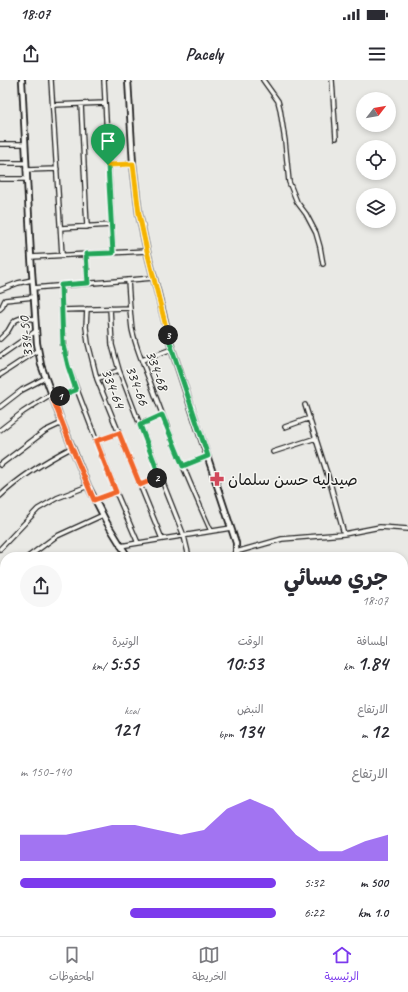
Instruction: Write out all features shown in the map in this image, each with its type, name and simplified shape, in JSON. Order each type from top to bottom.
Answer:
[{"type":"street","name":"334-50","points":[[22,80],[32,280],[38,350],[41,365],[62,423],[94,500],[124,552]]},
{"type":"street","points":[[51,80],[62,255]]},
{"type":"street","points":[[104,80],[113,253]]},
{"type":"street","points":[[128,80],[133,164],[139,214],[153,278],[172,349],[236,543],[235,552]]},
{"type":"street","points":[[263,80],[278,101],[285,141],[289,182],[297,202],[306,214],[316,233],[323,264]]},
{"type":"street","points":[[332,80],[336,138]]},
{"type":"street","points":[[53,105],[105,103]]},
{"type":"street","points":[[81,104],[87,227]]},
{"type":"street","points":[[0,144],[25,144]]},
{"type":"street","points":[[0,163],[26,163]]},
{"type":"street","points":[[108,165],[133,164]]},
{"type":"street","points":[[26,170],[57,169]]},
{"type":"street","points":[[0,179],[27,179]]},
{"type":"street","points":[[60,228],[111,225]]},
{"type":"street","points":[[31,257],[147,251]]},
{"type":"street","points":[[86,254],[88,283]]},
{"type":"street","points":[[33,288],[153,278]]},
{"type":"street","points":[[0,290],[18,283],[32,280]]},
{"type":"street","name":"334-68","points":[[128,280],[132,329],[137,347],[162,415],[211,531]]},
{"type":"street","points":[[61,285],[63,345],[68,366],[116,492],[138,543]]},
{"type":"street","points":[[0,308],[5,300],[34,296]]},
{"type":"street","name":"334-66","points":[[110,308],[112,344],[119,370],[184,536],[188,552]]},
{"type":"street","points":[[62,310],[130,308]]},
{"type":"street","name":"334-64","points":[[87,309],[86,327],[88,343],[97,379],[162,539]]},
{"type":"street","points":[[0,339],[16,320],[21,318],[35,319]]},
{"type":"street","points":[[0,356],[36,331]]},
{"type":"street","points":[[142,360],[172,349]]},
{"type":"street","points":[[0,375],[38,350]]},
{"type":"street","points":[[97,379],[119,370]]},
{"type":"street","points":[[0,407],[22,390],[45,378]]},
{"type":"street","points":[[0,430],[23,412],[52,397],[76,390]]},
{"type":"street","points":[[305,405],[331,486],[344,534]]},
{"type":"street","points":[[140,425],[162,415]]},
{"type":"street","points":[[285,427],[310,418]]},
{"type":"street","points":[[0,465],[45,431],[62,423]]},
{"type":"street","points":[[96,441],[119,433]]},
{"type":"street","points":[[273,452],[316,438]]},
{"type":"street","points":[[0,496],[48,460],[72,448]]},
{"type":"street","points":[[183,466],[208,456]]},
{"type":"street","points":[[140,485],[160,477]]},
{"type":"street","points":[[0,549],[38,509],[58,498],[88,486]]},
{"type":"street","points":[[94,500],[116,492]]},
{"type":"street","points":[[35,552],[55,537],[102,515]]},
{"type":"street","points":[[241,552],[282,539],[344,534],[380,527],[408,529]]},
{"type":"street","points":[[120,546],[231,528]]},
{"type":"place","name":"صيدليه حسن سلمان","points":[[217,479]]},
{"type":"route","points":[[133,164],[139,214],[153,278],[172,349],[208,456],[183,466],[162,415],[140,425],[160,477],[140,485],[119,433],[96,441],[116,492],[94,500],[53,399],[76,390],[63,345],[61,285],[88,283],[86,254],[113,253],[108,165],[133,164]]}]
